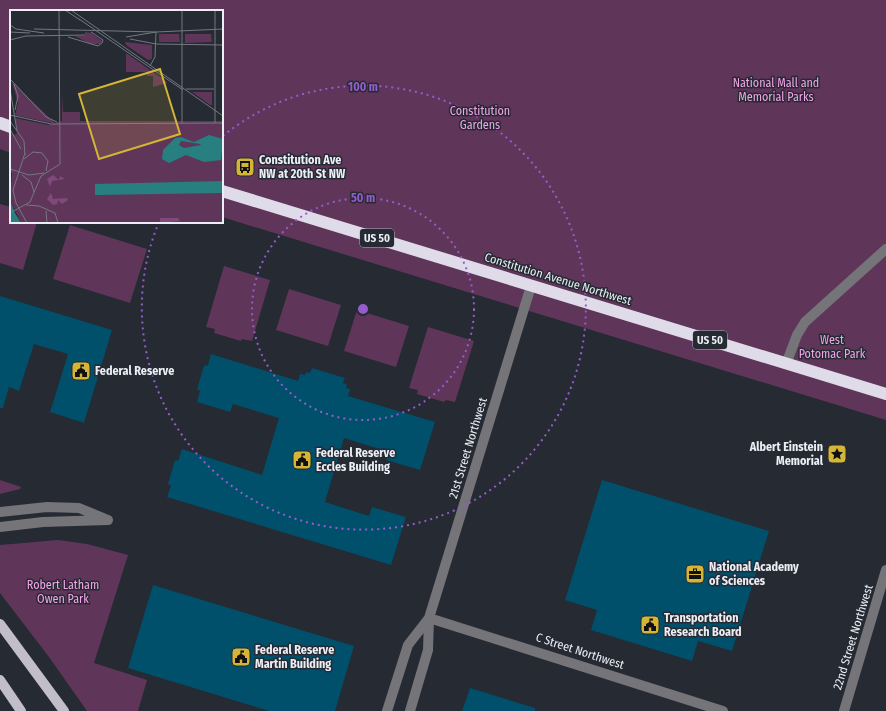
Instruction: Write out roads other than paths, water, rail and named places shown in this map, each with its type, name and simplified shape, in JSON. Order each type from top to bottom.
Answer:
[{"type":"highway","points":[[0,123],[10,127]]},
{"type":"highway","name":"Constitution Avenue Northwest","points":[[223,191],[886,394]]},
{"type":"main road","points":[[0,624],[64,711]]},
{"type":"main road","points":[[0,680],[21,711]]},
{"type":"street","points":[[786,364],[797,335],[805,322],[886,249]]},
{"type":"street","name":"21st Street Northwest","points":[[410,711],[428,650],[429,618],[531,286]]},
{"type":"street","points":[[0,512],[47,507],[79,508],[108,520],[43,522],[0,527]]},
{"type":"street","name":"22nd Street Northwest","points":[[844,711],[886,570]]},
{"type":"street","name":"21st Street Northwest","points":[[387,711],[408,645],[429,618]]},
{"type":"street","name":"C Street Northwest","points":[[429,618],[723,711]]},
{"type":"place","name":"Constitution Ave NW at 20th St NW","points":[[245,167]]},
{"type":"place","name":"Federal Reserve","points":[[81,371]]},
{"type":"place","name":"Albert Einstein Memorial","points":[[837,454]]},
{"type":"place","name":"Federal Reserve Eccles Building","points":[[302,460]]},
{"type":"place","name":"National Academy of Sciences","points":[[695,574]]},
{"type":"place","name":"Transportation Research Board","points":[[650,625]]},
{"type":"place","name":"Federal Reserve Martin Building","points":[[241,657]]},
{"type":"park label","name":"National Mall and Memorial Parks","points":[[776,90]]},
{"type":"park label","name":"Constitution Gardens","points":[[480,118]]},
{"type":"park label","name":"West Potomac Park","points":[[832,347]]},
{"type":"park label","name":"Robert Latham Owen Park","points":[[63,592]]}]
